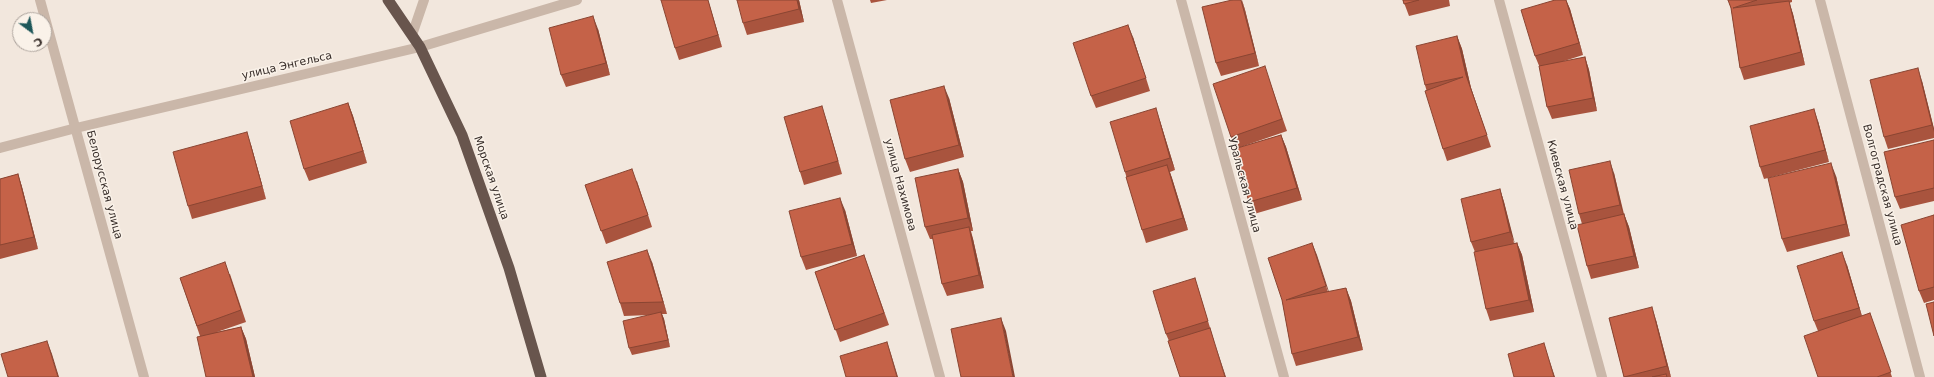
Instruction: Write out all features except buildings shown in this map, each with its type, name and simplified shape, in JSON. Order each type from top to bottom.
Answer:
[{"type":"highway","name":"Морская улица","points":[[388,0],[420,47],[462,136],[509,268],[541,377]]},
{"type":"street","name":"Белорусская улица","points":[[40,0],[144,377]]},
{"type":"street","points":[[412,35],[424,0]]},
{"type":"street","name":"улица Энгельса","points":[[0,148],[76,128],[420,47],[578,0]]},
{"type":"street","name":"улица Нахимова","points":[[838,0],[940,377]]},
{"type":"street","name":"Уральская улица","points":[[1182,0],[1284,377]]},
{"type":"street","name":"Киевская улица","points":[[1499,0],[1602,377]]},
{"type":"street","name":"Волгоградская улица","points":[[1820,0],[1920,377]]}]
